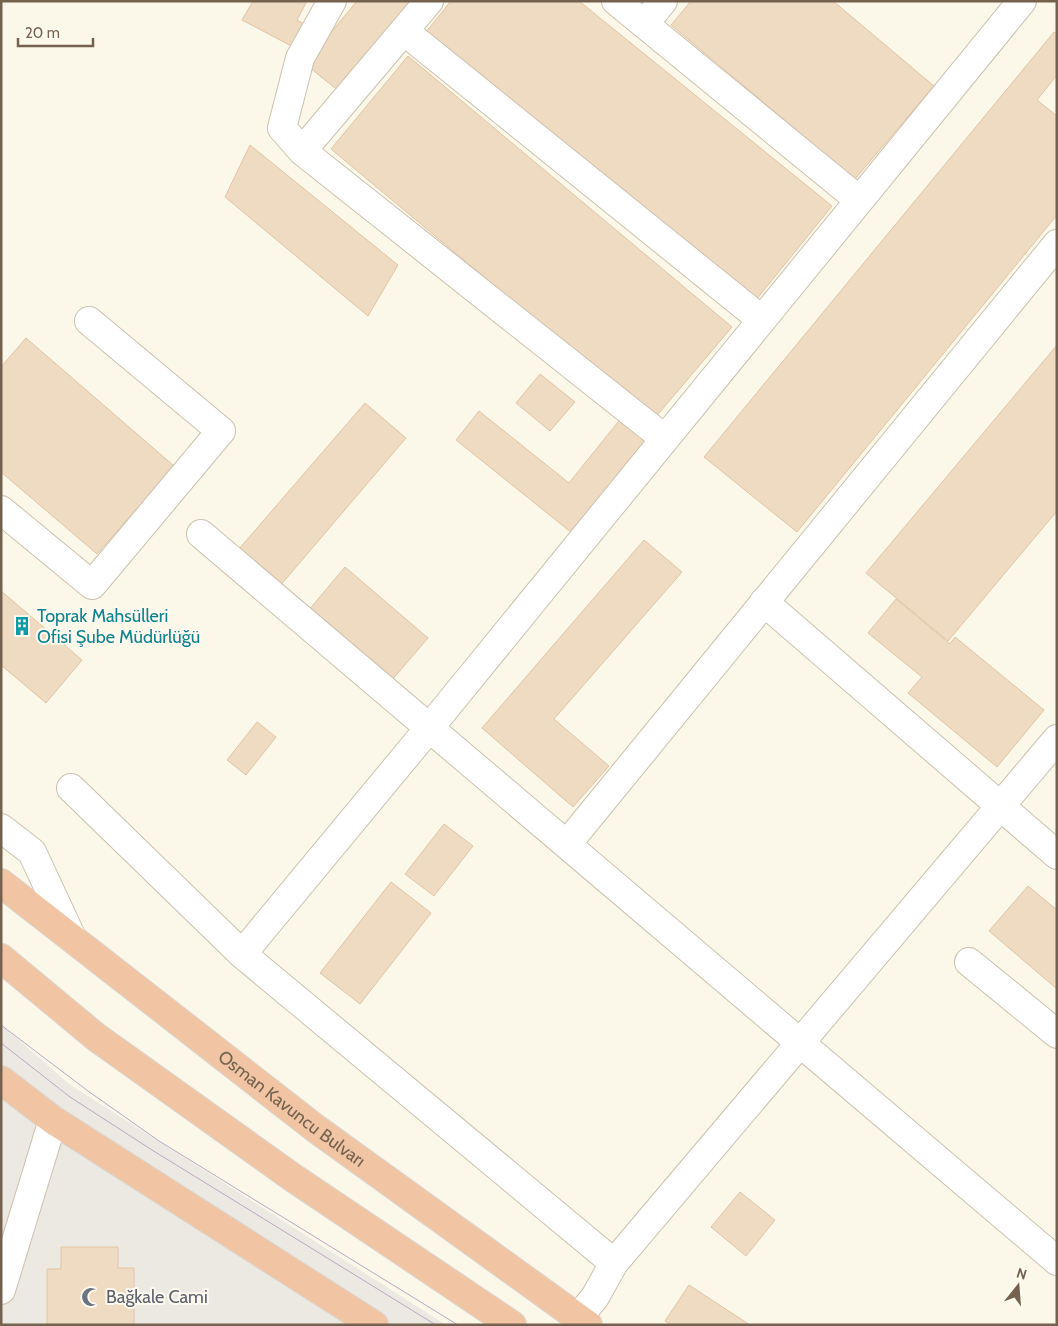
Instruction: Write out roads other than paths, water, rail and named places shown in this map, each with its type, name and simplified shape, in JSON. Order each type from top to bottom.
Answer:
[{"type":"highway","name":"Osman Kavuncu Bulvarı","points":[[1,883],[315,1128],[583,1321]]},
{"type":"highway","points":[[1,958],[96,1037],[292,1177],[512,1325]]},
{"type":"highway","points":[[1,1080],[53,1120],[374,1325]]},
{"type":"street","points":[[332,1],[300,58],[282,128],[302,151],[665,439]]},
{"type":"street","points":[[302,151],[429,1]]},
{"type":"street","points":[[616,1],[859,200]]},
{"type":"street","points":[[644,24],[662,1]]},
{"type":"street","points":[[242,954],[430,727],[1022,1]]},
{"type":"street","points":[[404,31],[762,320]]},
{"type":"street","points":[[567,844],[1057,244]]},
{"type":"street","points":[[1,510],[92,585],[221,431],[89,321]]},
{"type":"street","points":[[201,534],[1057,1261]]},
{"type":"street","points":[[764,602],[1057,855]]},
{"type":"street","points":[[583,1321],[614,1263],[1057,739]]},
{"type":"street","points":[[71,788],[242,954],[614,1263]]},
{"type":"street","points":[[1,828],[32,852],[72,938]]},
{"type":"street","points":[[970,962],[1057,1034]]},
{"type":"street","points":[[1,1290],[53,1120]]},
{"type":"tram line","points":[[1,1025],[88,1091],[159,1141],[458,1325]]},
{"type":"tram line","points":[[1,1043],[70,1097],[152,1150],[436,1325]]},
{"type":"place","name":"Toprak Mahsülleri Ofisi Şube Müdürlüğü","points":[[22,626]]},
{"type":"place","name":"Bağkale Cami","points":[[91,1297]]}]
